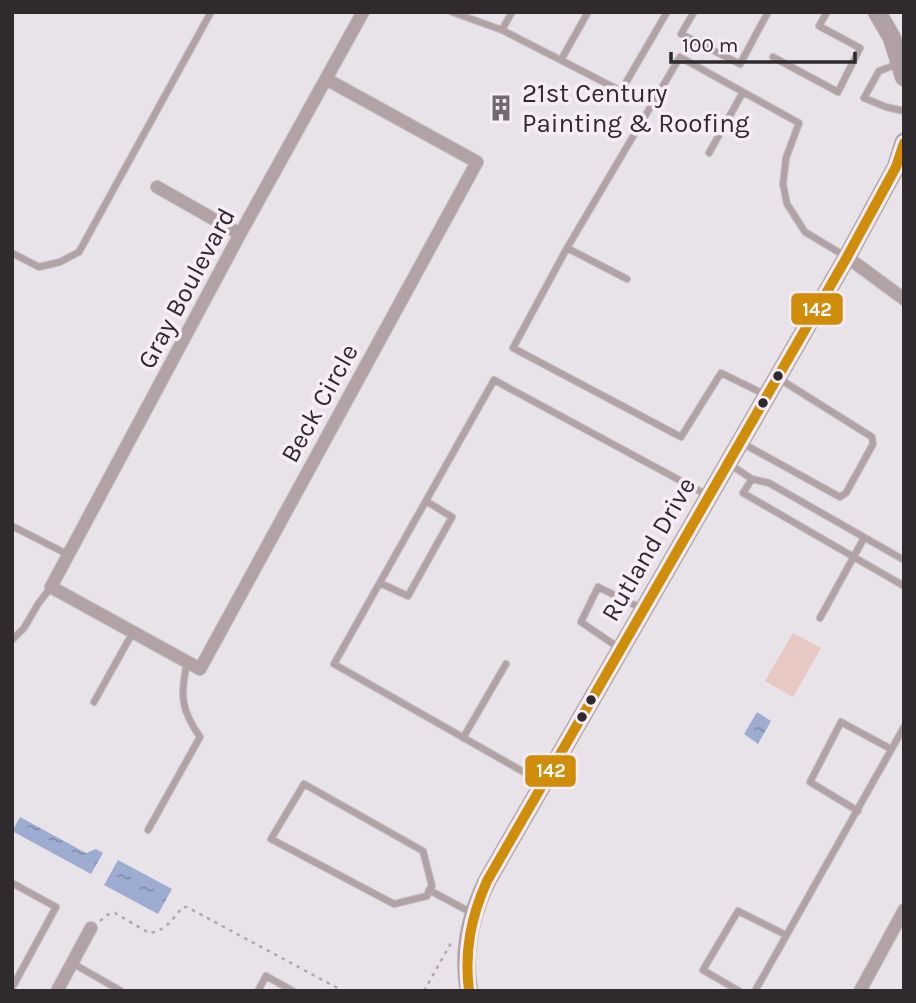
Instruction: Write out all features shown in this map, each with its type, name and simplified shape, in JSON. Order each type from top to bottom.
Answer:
[{"type":"street","name":"Gray Boulevard","points":[[51,587],[240,234],[363,12]]},
{"type":"street","points":[[877,12],[900,57]]},
{"type":"street","name":"Beck Circle","points":[[188,662],[200,669],[477,162],[326,79]]},
{"type":"street","name":"Rutland Drive","points":[[469,991],[467,943],[473,914],[487,881],[847,257],[896,167],[904,142]]},
{"type":"street","points":[[157,187],[240,234]]},
{"type":"street","points":[[847,257],[904,299]]},
{"type":"street","points":[[51,587],[188,662]]},
{"type":"street","points":[[860,991],[904,910]]},
{"type":"street","points":[[57,991],[91,928]]},
{"type":"lane","points":[[12,253],[39,267],[60,262],[79,252],[211,12]]},
{"type":"lane","points":[[452,12],[502,30],[621,91],[667,12]]},
{"type":"lane","points":[[502,30],[512,12]]},
{"type":"lane","points":[[561,60],[588,12]]},
{"type":"lane","points":[[694,12],[681,34],[740,65],[768,12]]},
{"type":"lane","points":[[773,57],[838,92],[860,48],[819,26],[827,12]]},
{"type":"lane","points":[[767,395],[721,373],[681,437],[513,348],[567,248],[680,57],[799,123],[786,158],[783,184],[787,205],[805,232],[847,257]]},
{"type":"lane","points":[[900,57],[879,71],[864,98],[904,111]]},
{"type":"lane","points":[[709,153],[743,92]]},
{"type":"lane","points":[[567,248],[627,279]]},
{"type":"lane","points":[[740,442],[840,497],[846,493],[873,444],[872,436],[777,378]]},
{"type":"lane","points":[[543,783],[334,664],[494,380],[709,496]]},
{"type":"lane","points":[[728,463],[752,479],[769,483],[904,560]]},
{"type":"lane","points":[[752,479],[743,493],[904,586]]},
{"type":"lane","points":[[380,583],[408,596],[452,517],[426,501]]},
{"type":"lane","points":[[12,526],[69,555]]},
{"type":"lane","points":[[820,618],[864,538]]},
{"type":"lane","points":[[12,640],[24,628],[51,587]]},
{"type":"lane","points":[[620,650],[581,622],[598,587],[643,609]]},
{"type":"lane","points":[[94,702],[133,632]]},
{"type":"lane","points":[[148,830],[200,737],[190,724],[182,702],[182,685],[188,662]]},
{"type":"lane","points":[[463,738],[506,664]]},
{"type":"lane","points":[[858,811],[810,782],[841,722],[891,749]]},
{"type":"lane","points":[[755,991],[904,727]]},
{"type":"lane","points":[[303,784],[423,851],[432,886],[429,890],[426,895],[394,904],[271,839],[303,784]]},
{"type":"lane","points":[[12,883],[56,907],[12,988]]},
{"type":"lane","points":[[429,890],[473,914]]},
{"type":"lane","points":[[740,991],[703,970],[738,911],[786,935]]},
{"type":"lane","points":[[72,963],[121,991]]},
{"type":"lane","points":[[258,991],[266,976],[293,991]]},
{"type":"path","points":[[91,928],[109,914],[115,913],[149,933],[160,932],[183,907],[187,907],[344,991]]},
{"type":"path","points":[[424,991],[451,943]]},
{"type":"shaded area","points":[[793,633],[821,648],[793,697],[765,681]]},
{"type":"water","points":[[757,712],[771,721],[758,744],[744,734]]},
{"type":"water","points":[[20,817],[86,853],[96,849],[103,853],[91,874],[12,831]]},
{"type":"water","points":[[118,860],[172,889],[158,914],[104,885]]},
{"type":"transit line","name":"142","points":[[469,991],[467,962],[470,934],[487,881],[847,257],[896,167],[904,143]]},
{"type":"place","name":"21st Century Painting & Roofing","points":[[501,108]]}]
